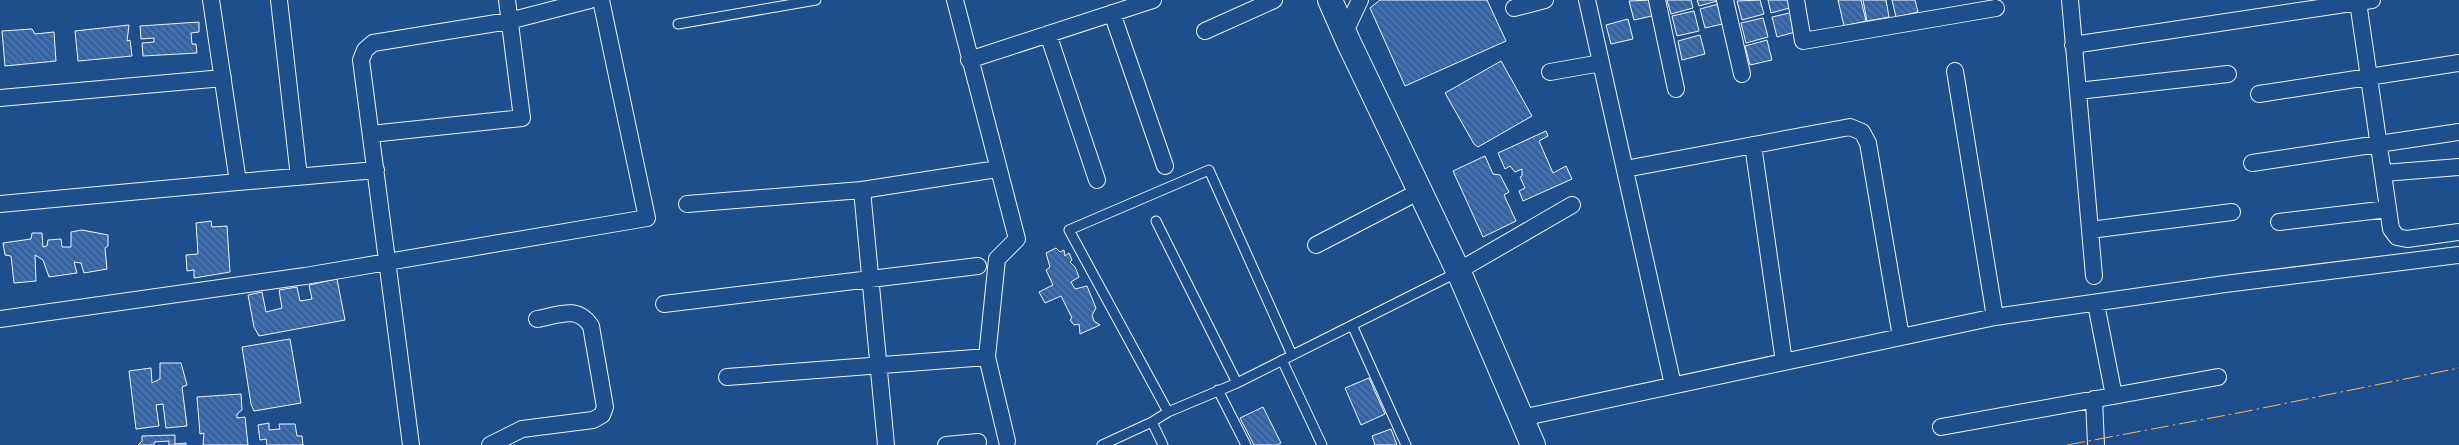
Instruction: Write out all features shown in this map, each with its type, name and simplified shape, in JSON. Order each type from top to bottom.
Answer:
[{"type":"street","points":[[211,0],[238,182]]},
{"type":"street","points":[[279,0],[299,176]]},
{"type":"street","points":[[371,134],[522,118],[507,0]]},
{"type":"street","points":[[411,445],[361,60],[365,50],[373,43],[509,20],[590,0]]},
{"type":"street","points":[[0,319],[387,263],[648,218],[601,0]]},
{"type":"street","points":[[954,0],[1017,239],[997,259],[987,356],[1007,441]]},
{"type":"street","points":[[969,60],[1048,34],[1116,8],[1153,0]]},
{"type":"street","points":[[1205,31],[1274,0]]},
{"type":"street","points":[[1330,0],[1344,34],[1458,271],[1532,445]]},
{"type":"street","points":[[1344,34],[1360,0]]},
{"type":"street","points":[[1514,8],[1545,0]]},
{"type":"street","points":[[1587,0],[1673,385]]},
{"type":"street","points":[[1657,0],[1676,89]]},
{"type":"street","points":[[1725,0],[1742,74]]},
{"type":"street","points":[[1796,0],[1803,41],[1996,8]]},
{"type":"street","points":[[2070,0],[2094,276]]},
{"type":"street","points":[[2073,45],[2365,1],[2369,78],[2391,229],[2397,237],[2407,239],[2459,232]]},
{"type":"street","points":[[1116,8],[1165,166]]},
{"type":"street","points":[[1048,34],[1097,180]]},
{"type":"street","points":[[1550,72],[1601,63]]},
{"type":"street","points":[[2259,94],[2459,63]]},
{"type":"street","points":[[1955,71],[1995,317]]},
{"type":"street","points":[[2078,91],[2228,74]]},
{"type":"street","points":[[0,98],[223,78]]},
{"type":"street","points":[[1625,169],[1850,127],[1862,132],[1868,143],[1901,337]]},
{"type":"street","points":[[2252,163],[2459,132]]},
{"type":"street","points":[[1753,146],[1784,362]]},
{"type":"street","points":[[2384,173],[2459,167]]},
{"type":"street","points":[[688,204],[862,190],[997,169]]},
{"type":"street","points":[[0,204],[376,170]]},
{"type":"street","points":[[862,190],[886,445]]},
{"type":"street","points":[[1316,245],[1420,191]]},
{"type":"street","points":[[1458,271],[1572,205]]},
{"type":"street","points":[[2279,222],[2388,209]]},
{"type":"street","points":[[2090,230],[2232,212]]},
{"type":"street","points":[[1521,418],[1995,317],[2225,284],[2459,255]]},
{"type":"street","points":[[664,304],[978,266]]},
{"type":"street","points":[[2096,304],[2114,396]]},
{"type":"street","points":[[490,445],[522,429],[593,420],[602,416],[605,407],[591,326],[580,313],[537,319]]},
{"type":"street","points":[[727,377],[987,356]]},
{"type":"street","points":[[1941,427],[2218,377]]},
{"type":"street","points":[[2094,399],[2096,445]]},
{"type":"street","points":[[946,445],[978,442]]},
{"type":"lane","points":[[678,24],[816,0]]},
{"type":"lane","points":[[1168,412],[1068,230],[1209,170],[1292,355]]},
{"type":"lane","points":[[1156,221],[1237,383]]},
{"type":"lane","points":[[1102,445],[1152,422],[1168,412],[1237,383],[1458,271]]},
{"type":"lane","points":[[1352,325],[1406,445]]},
{"type":"lane","points":[[1282,360],[1322,445]]},
{"type":"lane","points":[[1218,390],[1246,445]]},
{"type":"lane","points":[[1152,422],[1163,445]]},
{"type":"building","points":[[1380,0],[1487,0],[1506,41],[1405,86],[1370,8]]},
{"type":"building","points":[[1652,0],[1656,15],[1634,20],[1629,1]]},
{"type":"building","points":[[1667,0],[1691,0],[1693,8],[1671,14]]},
{"type":"building","points":[[1697,0],[1721,0],[1699,6]]},
{"type":"building","points":[[1760,0],[1764,14],[1742,20],[1737,1]]},
{"type":"building","points":[[1768,0],[1791,0],[1793,7],[1771,13]]},
{"type":"building","points":[[1838,0],[1861,0],[1866,21],[1844,26]]},
{"type":"building","points":[[1863,0],[1886,0],[1889,17],[1867,21]]},
{"type":"building","points":[[1892,0],[1915,0],[1918,12],[1896,17]]},
{"type":"building","points":[[1722,3],[1727,23],[1705,28],[1700,9]]},
{"type":"building","points":[[1694,11],[1699,31],[1677,36],[1672,16]]},
{"type":"building","points":[[1794,12],[1799,31],[1777,37],[1772,17]]},
{"type":"building","points":[[1763,18],[1768,37],[1746,43],[1741,23]]},
{"type":"building","points":[[1628,19],[1633,39],[1611,44],[1606,25]]},
{"type":"building","points":[[199,22],[199,32],[191,33],[192,44],[196,44],[197,53],[143,56],[142,43],[154,42],[154,38],[141,39],[140,26]]},
{"type":"building","points":[[129,25],[127,41],[130,40],[132,56],[78,61],[75,31]]},
{"type":"building","points":[[32,29],[35,34],[54,32],[56,61],[5,66],[2,31]]},
{"type":"building","points":[[1700,35],[1705,54],[1682,60],[1678,41]]},
{"type":"building","points":[[1767,40],[1772,60],[1750,65],[1745,46]]},
{"type":"building","points":[[1501,61],[1532,116],[1478,147],[1474,144],[1445,93]]},
{"type":"building","points":[[1546,131],[1548,136],[1539,141],[1553,173],[1566,166],[1572,179],[1523,201],[1519,191],[1525,188],[1520,177],[1522,176],[1522,169],[1515,172],[1510,166],[1505,169],[1498,153]]},
{"type":"building","points":[[1485,156],[1493,174],[1500,175],[1509,192],[1504,195],[1516,221],[1483,237],[1453,171]]},
{"type":"building","points":[[211,221],[212,227],[227,226],[230,272],[194,278],[194,270],[187,271],[186,255],[198,254],[196,223]]},
{"type":"building","points":[[82,230],[108,235],[108,246],[105,248],[107,269],[84,273],[81,263],[74,262],[77,273],[49,277],[43,260],[35,255],[36,281],[14,283],[11,256],[5,255],[3,243],[31,239],[32,233],[42,233],[43,247],[47,246],[48,240],[61,239],[62,247],[71,247],[71,232]]},
{"type":"building","points":[[1056,248],[1060,252],[1064,250],[1065,256],[1069,253],[1072,260],[1070,262],[1075,267],[1079,277],[1071,282],[1075,289],[1087,286],[1096,308],[1092,315],[1094,321],[1100,325],[1080,334],[1079,324],[1074,325],[1070,320],[1072,318],[1061,296],[1045,303],[1039,292],[1053,285],[1046,270],[1050,267],[1046,253]]},
{"type":"building","points":[[337,279],[345,320],[259,336],[254,327],[248,295],[262,292],[266,312],[282,308],[279,290],[297,287],[300,301],[312,299],[309,285]]},
{"type":"building","points":[[290,339],[301,403],[254,411],[251,404],[242,347]]},
{"type":"building","points":[[160,363],[181,363],[187,385],[182,387],[187,426],[166,428],[163,404],[156,405],[159,426],[136,429],[129,371],[151,368],[152,383],[160,379]]},
{"type":"building","points":[[1369,378],[1385,414],[1361,425],[1345,388]]},
{"type":"building","points":[[241,394],[242,410],[237,414],[237,418],[245,417],[248,445],[203,445],[204,433],[200,434],[197,397]]},
{"type":"building","points":[[1263,407],[1281,443],[1277,445],[1254,445],[1240,418]]},
{"type":"building","points":[[269,423],[269,430],[280,429],[279,424],[295,424],[297,436],[302,436],[303,445],[267,445],[266,439],[260,440],[258,425]]},
{"type":"building","points":[[1391,429],[1397,445],[1375,445],[1372,436]]},
{"type":"building","points":[[175,435],[175,444],[186,443],[186,445],[169,445],[169,441],[154,442],[154,445],[138,445],[142,441],[142,436]]},
{"type":"power","points":[[2067,445],[2243,412],[2459,368]]}]
